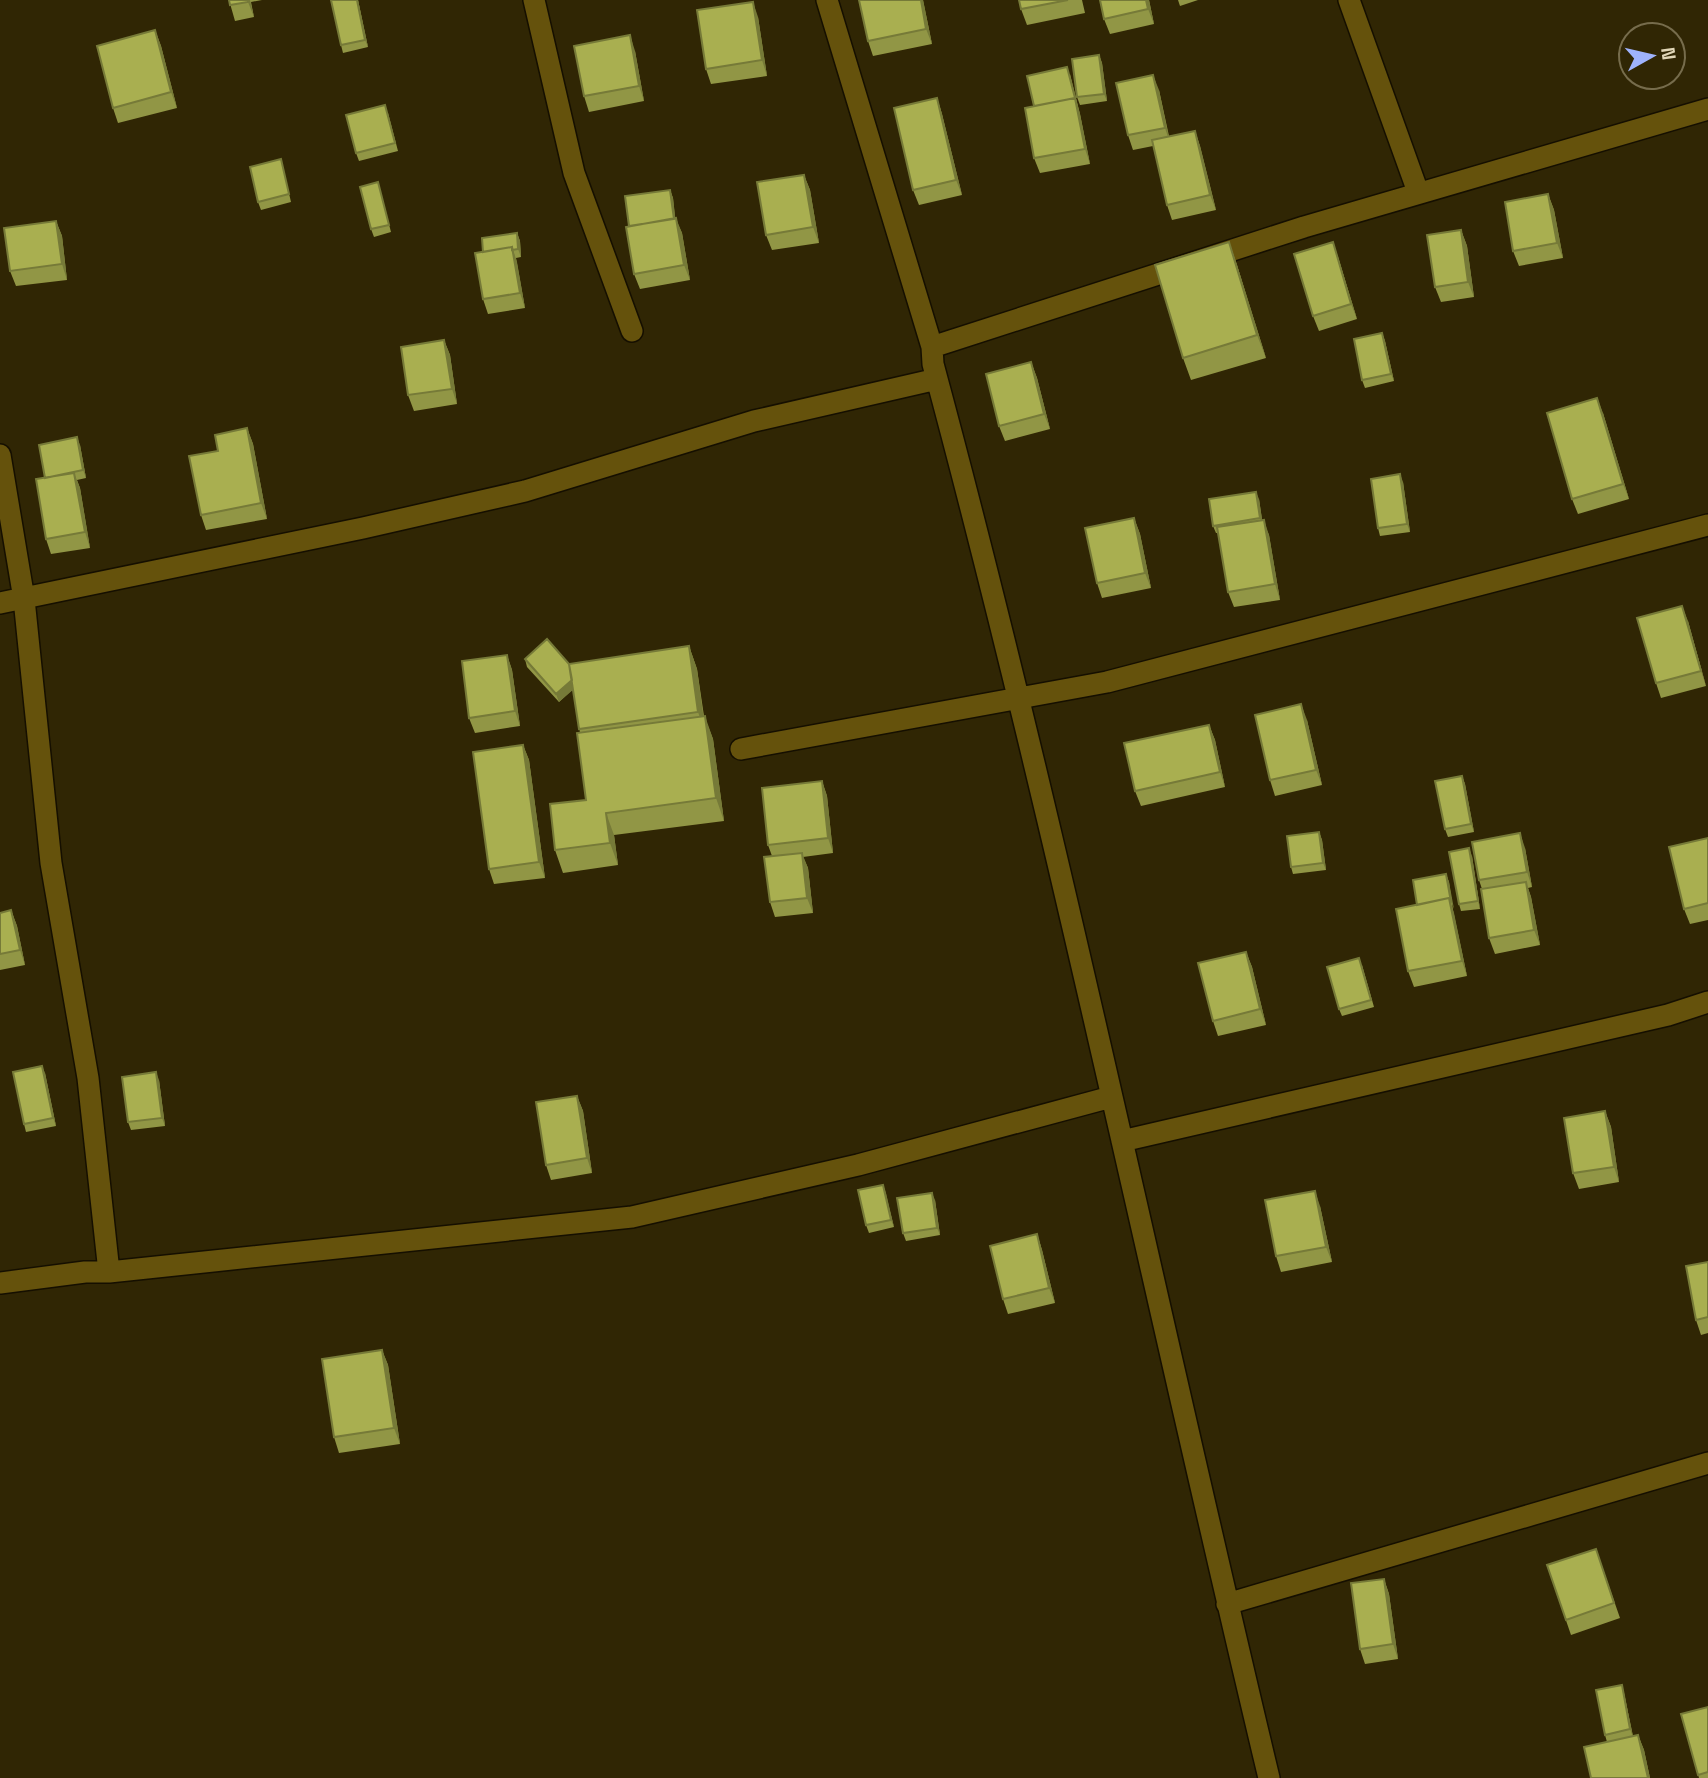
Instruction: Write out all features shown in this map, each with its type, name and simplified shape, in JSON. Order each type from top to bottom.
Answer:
[{"type":"street","points":[[534,0],[574,173],[632,331]]},
{"type":"street","points":[[827,0],[932,348],[937,379],[1045,804],[1269,1778]]},
{"type":"street","points":[[1349,0],[1418,192]]},
{"type":"street","points":[[932,348],[1418,192],[1708,109]]},
{"type":"street","points":[[0,603],[363,528],[525,491],[754,421],[937,379]]},
{"type":"street","points":[[0,456],[24,599],[51,863],[88,1078],[109,1272]]},
{"type":"street","points":[[741,749],[1107,681],[1708,525]]},
{"type":"street","points":[[1122,1141],[1655,1018],[1708,1002]]},
{"type":"street","points":[[0,1283],[85,1272],[109,1272],[632,1217],[858,1165],[1111,1097]]},
{"type":"street","points":[[1227,1604],[1708,1463]]},
{"type":"building","points":[[229,0],[248,0],[248,2],[230,5]]},
{"type":"building","points":[[331,0],[357,0],[365,40],[341,45]]},
{"type":"building","points":[[859,0],[921,0],[926,29],[868,41]]},
{"type":"building","points":[[1019,0],[1068,0],[1021,9]]},
{"type":"building","points":[[1100,0],[1146,0],[1148,9],[1104,19]]},
{"type":"building","points":[[753,2],[762,60],[706,69],[697,10]]},
{"type":"building","points":[[155,30],[171,92],[113,108],[97,46]]},
{"type":"building","points":[[630,35],[639,86],[584,96],[574,46]]},
{"type":"building","points":[[1099,55],[1104,94],[1077,97],[1072,59]]},
{"type":"building","points":[[1067,67],[1075,98],[1034,106],[1027,76]]},
{"type":"building","points":[[1153,75],[1165,128],[1128,135],[1116,83]]},
{"type":"building","points":[[937,98],[956,180],[913,190],[894,108]]},
{"type":"building","points":[[1075,98],[1085,149],[1034,158],[1025,108]]},
{"type":"building","points":[[385,105],[395,143],[356,153],[346,115]]},
{"type":"building","points":[[1195,131],[1210,195],[1167,205],[1152,140]]},
{"type":"building","points":[[281,159],[289,194],[258,202],[250,167]]},
{"type":"building","points":[[804,175],[813,227],[766,235],[757,182]]},
{"type":"building","points":[[378,182],[389,225],[371,229],[360,187]]},
{"type":"building","points":[[670,190],[674,219],[629,226],[625,196]]},
{"type":"building","points":[[1548,194],[1557,243],[1513,251],[1505,202]]},
{"type":"building","points":[[676,218],[684,265],[634,274],[626,227]]},
{"type":"building","points":[[56,221],[62,264],[10,271],[4,228]]},
{"type":"building","points":[[1461,230],[1468,282],[1435,287],[1427,235]]},
{"type":"building","points":[[517,233],[518,249],[512,250],[512,247],[483,252],[482,238]]},
{"type":"building","points":[[1229,242],[1257,335],[1183,358],[1155,265]]},
{"type":"building","points":[[1333,242],[1351,304],[1313,316],[1294,254]]},
{"type":"building","points":[[512,247],[520,293],[483,299],[475,253]]},
{"type":"building","points":[[1382,333],[1391,374],[1362,380],[1354,339]]},
{"type":"building","points":[[444,340],[452,389],[408,395],[401,347]]},
{"type":"building","points":[[1031,362],[1044,414],[999,426],[986,374]]},
{"type":"building","points":[[1597,398],[1623,484],[1572,499],[1547,413]]},
{"type":"building","points":[[247,428],[261,503],[201,515],[189,456],[218,451],[215,435]]},
{"type":"building","points":[[77,437],[83,470],[45,478],[39,445]]},
{"type":"building","points":[[74,473],[85,532],[46,539],[36,479]]},
{"type":"building","points":[[1400,474],[1407,524],[1378,528],[1371,479]]},
{"type":"building","points":[[1256,492],[1260,518],[1213,526],[1209,499]]},
{"type":"building","points":[[1134,518],[1145,573],[1097,583],[1085,528]]},
{"type":"building","points":[[1264,520],[1275,584],[1228,592],[1217,527]]},
{"type":"building","points":[[1682,606],[1701,671],[1656,683],[1637,618]]},
{"type":"building","points":[[547,639],[569,664],[572,680],[556,694],[525,659]]},
{"type":"building","points":[[689,646],[698,712],[579,729],[569,664]]},
{"type":"building","points":[[507,655],[515,711],[469,718],[462,661]]},
{"type":"building","points":[[1301,704],[1316,770],[1270,780],[1255,715]]},
{"type":"building","points":[[705,716],[716,798],[606,813],[610,843],[555,850],[550,804],[586,800],[577,733]]},
{"type":"building","points":[[1209,725],[1220,772],[1135,791],[1124,743]]},
{"type":"building","points":[[523,745],[539,862],[489,869],[473,752]]},
{"type":"building","points":[[1462,776],[1471,824],[1445,829],[1435,781]]},
{"type":"building","points":[[822,781],[828,838],[768,845],[762,788]]},
{"type":"building","points":[[1319,832],[1323,863],[1291,867],[1287,836]]},
{"type":"building","points":[[1520,833],[1527,872],[1479,880],[1472,842]]},
{"type":"building","points":[[1708,838],[1708,903],[1684,909],[1669,847]]},
{"type":"building","points":[[1469,848],[1478,901],[1459,904],[1449,852]]},
{"type":"building","points":[[802,853],[807,898],[770,902],[764,857]]},
{"type":"building","points":[[1446,874],[1451,902],[1449,898],[1417,905],[1413,880]]},
{"type":"building","points":[[1526,882],[1534,930],[1489,938],[1481,889]]},
{"type":"building","points":[[1449,898],[1462,961],[1408,971],[1396,909]]},
{"type":"building","points":[[11,910],[20,950],[0,954],[0,913]]},
{"type":"building","points":[[1246,952],[1260,1009],[1213,1021],[1198,963]]},
{"type":"building","points":[[1359,958],[1371,1000],[1339,1009],[1327,967]]},
{"type":"building","points":[[42,1066],[53,1118],[24,1124],[13,1072]]},
{"type":"building","points":[[156,1072],[162,1118],[128,1122],[122,1077]]},
{"type":"building","points":[[577,1096],[587,1158],[546,1165],[536,1102]]},
{"type":"building","points":[[1605,1111],[1614,1167],[1573,1173],[1564,1118]]},
{"type":"building","points":[[883,1185],[891,1220],[866,1225],[858,1190]]},
{"type":"building","points":[[1315,1191],[1326,1247],[1276,1256],[1265,1200]]},
{"type":"building","points":[[932,1193],[937,1228],[903,1233],[897,1198]]},
{"type":"building","points":[[1037,1234],[1049,1288],[1003,1299],[990,1246]]},
{"type":"building","points":[[1708,1262],[1708,1317],[1696,1320],[1686,1266]]},
{"type":"building","points":[[382,1350],[394,1428],[334,1437],[322,1359]]},
{"type":"building","points":[[1596,1549],[1614,1603],[1566,1620],[1547,1565]]},
{"type":"building","points":[[1384,1579],[1393,1644],[1360,1649],[1351,1583]]},
{"type":"building","points":[[1622,1685],[1630,1729],[1605,1735],[1596,1690]]},
{"type":"building","points":[[1708,1707],[1708,1772],[1698,1775],[1681,1714]]},
{"type":"building","points":[[1638,1735],[1648,1778],[1591,1778],[1584,1747]]}]
